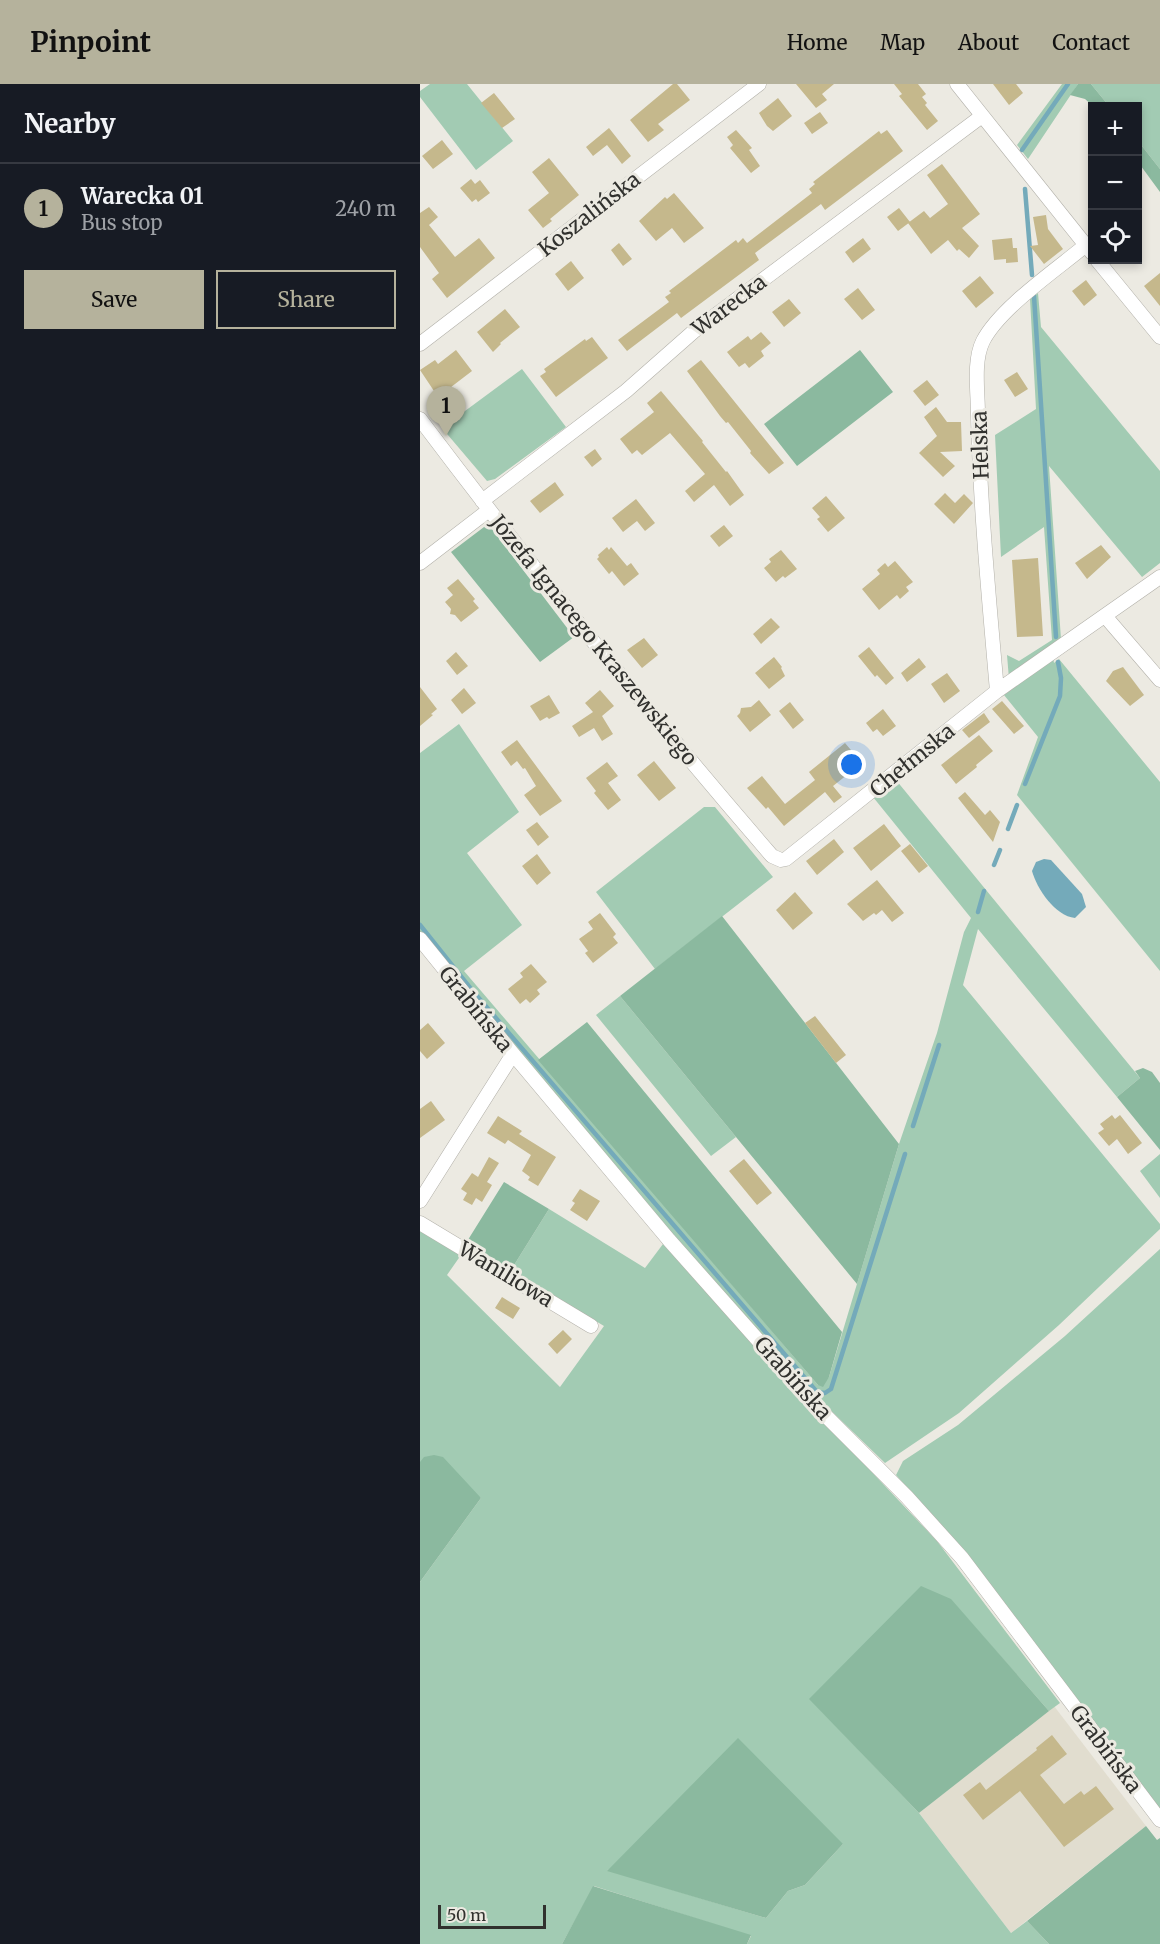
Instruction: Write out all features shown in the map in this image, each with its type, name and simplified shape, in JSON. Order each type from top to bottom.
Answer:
[{"type":"street","name":"Koszalińska","points":[[420,344],[759,84]]},
{"type":"street","points":[[957,84],[1088,248]]},
{"type":"street","name":"Warecka","points":[[420,563],[485,505],[626,391],[693,332],[982,116]]},
{"type":"street","name":"Helska","points":[[997,691],[980,458],[978,362],[982,343],[1003,315],[1088,250]]},
{"type":"street","points":[[1100,264],[1160,337]]},
{"type":"street","name":"Józefa Ignacego Kraszewskiego","points":[[420,419],[587,637],[772,856]]},
{"type":"street","name":"Chełmska","points":[[772,856],[786,860],[997,691],[1160,577]]},
{"type":"street","points":[[1105,616],[1160,680]]},
{"type":"street","name":"Grabińska","points":[[420,939],[669,1240],[820,1410],[907,1497],[962,1558],[1160,1820]]},
{"type":"street","points":[[420,1202],[513,1054]]},
{"type":"street","name":"Waniliowa","points":[[420,1223],[591,1326]]},
{"type":"shaded area","points":[[1054,1706],[1146,1826],[1011,1933],[919,1813]]},
{"type":"green space","points":[[430,84],[467,84],[513,141],[476,170],[420,97],[420,91]]},
{"type":"green space","points":[[1062,84],[1078,84],[1028,159],[1017,145]]},
{"type":"green space","points":[[1078,84],[1091,84],[1106,102],[1088,102],[1070,95]]},
{"type":"green space","points":[[1091,84],[1160,84],[1160,169],[1142,146],[1142,102],[1106,102]]},
{"type":"green space","points":[[1142,146],[1160,169],[1160,192],[1142,167]]},
{"type":"green space","points":[[1038,293],[1041,327],[1160,471],[1160,563],[1142,577],[1049,466],[1061,639],[1009,679],[1007,655],[1019,661],[1052,640],[1044,527],[1001,557],[995,435],[1036,409],[1030,299]]},
{"type":"green space","points":[[860,350],[893,392],[797,466],[764,424]]},
{"type":"green space","points":[[522,369],[566,427],[495,479],[487,481],[442,428]]},
{"type":"green space","points":[[488,524],[574,637],[540,662],[451,552]]},
{"type":"green space","points":[[1053,658],[1054,663],[1059,659],[1160,782],[1160,971],[1017,795],[1038,737],[1004,695]]},
{"type":"green space","points":[[459,724],[519,812],[467,853],[522,925],[464,971],[818,1385],[829,1377],[899,1144],[937,1033],[964,932],[971,918],[873,797],[896,780],[1140,1078],[1117,1097],[978,929],[963,985],[1160,1224],[1160,1229],[1059,1325],[959,1413],[885,1463],[821,1401],[728,1300],[420,934],[420,753]]},
{"type":"green space","points":[[704,807],[715,807],[773,877],[655,969],[596,892]]},
{"type":"green space","points":[[722,916],[899,1144],[857,1284],[620,996]]},
{"type":"green space","points":[[620,996],[736,1137],[711,1156],[596,1015]]},
{"type":"green space","points":[[587,1022],[842,1332],[829,1377],[823,1387],[818,1385],[538,1060]]},
{"type":"green space","points":[[1143,1068],[1152,1072],[1160,1083],[1160,1150],[1117,1097],[1140,1078],[1135,1071]]},
{"type":"green space","points":[[1160,1154],[1160,1198],[1140,1171]]},
{"type":"green space","points":[[504,1182],[549,1209],[511,1270],[466,1243]]},
{"type":"green space","points":[[549,1209],[645,1268],[663,1244],[799,1395],[937,1541],[1060,1703],[1049,1711],[951,1600],[810,1699],[919,1813],[1011,1933],[1027,1921],[1049,1944],[747,1944],[751,1936],[594,1886],[562,1944],[420,1944],[420,1582],[481,1498],[420,1462],[420,1230],[461,1255],[447,1275],[560,1387],[604,1326],[511,1270]],"holes":[[[843,1844],[805,1885],[788,1891],[766,1918],[607,1870]]]},
{"type":"green space","points":[[1160,1249],[1160,1810],[956,1543],[896,1475],[903,1461],[958,1425],[1065,1336]]},
{"type":"green space","points":[[434,1455],[443,1457],[481,1498],[420,1582],[420,1462],[424,1457]]},
{"type":"green space","points":[[921,1586],[951,1599],[1049,1711],[919,1813],[809,1699]]},
{"type":"green space","points":[[738,1738],[843,1844],[805,1885],[788,1891],[766,1918],[607,1871]]},
{"type":"green space","points":[[1146,1826],[1157,1840],[1160,1838],[1160,1944],[1049,1944],[1027,1921]]},
{"type":"green space","points":[[593,1886],[751,1935],[747,1944],[562,1944]]},
{"type":"water","points":[[1044,859],[1051,860],[1082,894],[1086,907],[1075,918],[1054,907],[1038,886],[1032,871],[1036,862]]},
{"type":"building","points":[[673,84],[677,84],[690,100],[658,124],[664,130],[648,142],[630,120]]},
{"type":"building","points":[[796,84],[834,84],[822,94],[827,100],[816,108]]},
{"type":"building","points":[[894,84],[918,84],[926,94],[922,97],[927,103],[925,105],[938,121],[927,130],[899,96],[902,94]]},
{"type":"building","points":[[993,84],[1016,84],[1023,93],[1009,105]]},
{"type":"building","points":[[494,93],[515,119],[502,128],[481,103]]},
{"type":"building","points":[[778,98],[792,116],[773,131],[759,113]]},
{"type":"building","points":[[820,112],[828,123],[812,134],[804,123]]},
{"type":"building","points":[[609,128],[631,156],[622,164],[607,145],[593,156],[586,147]]},
{"type":"building","points":[[736,130],[752,148],[749,150],[760,166],[751,173],[730,148],[733,145],[727,137]]},
{"type":"building","points":[[887,130],[903,151],[825,210],[821,204],[755,253],[759,260],[681,318],[677,313],[627,351],[618,340],[669,302],[665,297],[671,293],[669,291],[736,240],[738,243],[743,238],[747,243],[812,193],[809,189],[815,184],[813,182],[879,131],[881,134]]},
{"type":"building","points":[[442,140],[453,154],[433,169],[422,156]]},
{"type":"building","points":[[549,158],[579,195],[550,219],[552,221],[543,228],[528,210],[549,193],[532,172]]},
{"type":"building","points":[[942,164],[980,214],[962,228],[979,246],[969,258],[959,249],[957,251],[948,240],[931,254],[908,223],[924,211],[930,218],[948,204],[927,175]]},
{"type":"building","points":[[471,179],[475,184],[480,180],[490,193],[478,202],[476,199],[472,202],[460,188]]},
{"type":"building","points":[[674,193],[704,228],[684,243],[672,228],[656,241],[639,221],[665,197],[667,199]]},
{"type":"building","points":[[429,207],[438,217],[429,225],[455,257],[479,238],[495,258],[447,298],[432,279],[439,273],[420,247],[420,213]]},
{"type":"building","points":[[899,208],[910,222],[898,231],[887,217]]},
{"type":"building","points":[[1046,215],[1048,229],[1063,249],[1044,264],[1030,246],[1038,245],[1033,217]]},
{"type":"building","points":[[863,238],[871,249],[853,263],[845,252]]},
{"type":"building","points":[[1012,238],[1013,248],[1017,248],[1018,262],[1006,263],[1006,259],[994,260],[992,240]]},
{"type":"building","points":[[619,243],[632,259],[623,266],[611,250]]},
{"type":"building","points":[[571,261],[584,278],[568,291],[555,274]]},
{"type":"building","points":[[1160,273],[1160,306],[1144,286]]},
{"type":"building","points":[[980,276],[994,293],[976,308],[962,291]]},
{"type":"building","points":[[1086,280],[1097,295],[1084,306],[1072,291]]},
{"type":"building","points":[[858,288],[875,310],[862,320],[844,299]]},
{"type":"building","points":[[789,299],[801,313],[784,327],[772,312]]},
{"type":"building","points":[[505,309],[520,327],[500,343],[493,352],[477,332]]},
{"type":"building","points":[[761,332],[771,343],[761,351],[764,356],[749,368],[745,363],[739,367],[727,352],[748,336],[751,340]]},
{"type":"building","points":[[592,337],[608,358],[556,397],[540,376],[546,372],[544,369],[585,339],[586,341]]},
{"type":"building","points":[[456,350],[472,371],[438,397],[420,370],[435,360],[438,364]]},
{"type":"building","points":[[701,360],[784,463],[769,474],[750,453],[751,451],[728,422],[726,423],[720,416],[687,371]]},
{"type":"building","points":[[1017,372],[1028,389],[1015,397],[1004,380]]},
{"type":"building","points":[[927,380],[939,395],[925,406],[913,391]]},
{"type":"building","points":[[661,391],[744,495],[730,506],[714,485],[694,502],[685,491],[705,474],[670,433],[642,455],[637,450],[632,454],[620,439],[654,412],[647,403]]},
{"type":"building","points":[[936,407],[947,422],[961,422],[962,451],[940,452],[955,466],[943,477],[919,453],[937,436],[924,417]]},
{"type":"building","points":[[595,449],[602,459],[592,467],[584,457]]},
{"type":"building","points":[[555,482],[564,495],[540,513],[530,501]]},
{"type":"building","points":[[945,493],[955,503],[964,494],[973,503],[954,524],[934,504]]},
{"type":"building","points":[[826,496],[845,518],[828,532],[817,519],[820,517],[812,508]]},
{"type":"building","points":[[636,499],[655,523],[645,531],[637,521],[623,532],[612,518]]},
{"type":"building","points":[[724,525],[733,536],[719,547],[710,536]]},
{"type":"building","points":[[1101,545],[1111,557],[1087,579],[1075,563]]},
{"type":"building","points":[[607,547],[609,550],[611,547],[627,566],[631,563],[639,574],[624,586],[612,571],[609,574],[597,559]]},
{"type":"building","points":[[781,550],[797,569],[776,582],[764,568],[771,562],[769,559]]},
{"type":"building","points":[[1038,558],[1043,636],[1017,637],[1012,560]]},
{"type":"building","points":[[895,561],[913,582],[906,587],[909,591],[900,599],[897,595],[879,610],[862,589],[880,574],[877,570],[885,563],[888,567]]},
{"type":"building","points":[[458,579],[475,599],[473,601],[479,608],[461,622],[455,615],[450,614],[451,609],[445,602],[453,595],[447,588]]},
{"type":"building","points":[[771,618],[780,627],[761,644],[753,634]]},
{"type":"building","points":[[644,638],[658,655],[642,668],[627,650]]},
{"type":"building","points":[[869,647],[894,678],[886,685],[877,675],[875,677],[858,656]]},
{"type":"building","points":[[456,652],[468,666],[457,675],[446,661]]},
{"type":"building","points":[[774,657],[782,667],[785,676],[769,689],[755,673]]},
{"type":"building","points":[[919,658],[926,667],[907,682],[901,673]]},
{"type":"building","points":[[1123,667],[1144,695],[1130,706],[1106,681],[1113,671]]},
{"type":"building","points":[[947,673],[960,691],[944,703],[931,684]]},
{"type":"building","points":[[420,687],[437,709],[420,726]]},
{"type":"building","points":[[464,688],[476,703],[462,714],[451,700]]},
{"type":"building","points":[[600,690],[614,706],[602,716],[613,734],[602,741],[594,728],[579,737],[572,726],[593,712],[585,703]]},
{"type":"building","points":[[549,695],[560,713],[540,721],[530,706]]},
{"type":"building","points":[[759,700],[771,715],[750,732],[737,716],[741,708],[751,707]]},
{"type":"building","points":[[1002,701],[1024,726],[1014,734],[992,709]]},
{"type":"building","points":[[790,702],[804,720],[793,729],[779,711]]},
{"type":"building","points":[[883,709],[896,726],[883,736],[877,729],[873,732],[866,723]]},
{"type":"building","points":[[984,713],[990,722],[969,738],[962,730]]},
{"type":"building","points":[[979,735],[993,751],[956,784],[941,765]]},
{"type":"building","points":[[517,740],[562,801],[540,816],[524,795],[536,786],[525,768],[523,769],[517,761],[511,766],[501,752]]},
{"type":"building","points":[[845,743],[862,763],[833,786],[842,797],[834,803],[825,792],[784,826],[747,788],[762,776],[785,804],[815,780],[809,772]]},
{"type":"building","points":[[654,761],[676,788],[659,801],[637,775]]},
{"type":"building","points":[[607,762],[618,776],[608,783],[621,800],[608,810],[594,793],[596,791],[586,778]]},
{"type":"building","points":[[965,792],[985,815],[990,810],[1000,822],[993,842],[958,798]]},
{"type":"building","points":[[537,822],[549,837],[538,846],[526,830]]},
{"type":"building","points":[[884,824],[901,846],[871,871],[853,848]]},
{"type":"building","points":[[834,839],[844,852],[817,875],[806,861]]},
{"type":"building","points":[[910,844],[928,866],[919,873],[901,851]]},
{"type":"building","points":[[537,854],[551,873],[537,885],[522,866]]},
{"type":"building","points":[[877,880],[904,913],[892,922],[882,910],[863,921],[847,904]]},
{"type":"building","points":[[795,892],[813,913],[793,930],[776,910]]},
{"type":"building","points":[[600,913],[616,934],[613,937],[618,943],[593,963],[585,953],[588,951],[579,939],[593,929],[588,922]]},
{"type":"building","points":[[531,964],[547,982],[537,990],[540,994],[530,1003],[526,999],[520,1004],[508,989],[523,977],[520,973]]},
{"type":"building","points":[[815,1016],[846,1055],[836,1063],[805,1023]]},
{"type":"building","points":[[428,1023],[445,1043],[427,1059],[420,1051],[420,1030]]},
{"type":"building","points":[[431,1101],[445,1120],[420,1138],[420,1109]]},
{"type":"building","points":[[1112,1115],[1115,1119],[1120,1115],[1142,1143],[1128,1154],[1117,1139],[1109,1146],[1098,1133],[1104,1129],[1100,1124]]},
{"type":"building","points":[[498,1116],[522,1131],[519,1134],[556,1157],[538,1186],[528,1180],[530,1177],[522,1171],[531,1155],[508,1140],[505,1144],[487,1133]]},
{"type":"building","points":[[489,1157],[499,1163],[487,1182],[492,1185],[482,1202],[476,1198],[472,1205],[463,1200],[467,1193],[461,1189],[472,1173],[478,1177]]},
{"type":"building","points":[[744,1159],[772,1193],[757,1205],[729,1171]]},
{"type":"building","points":[[580,1189],[600,1201],[587,1221],[570,1210],[575,1203],[572,1201]]},
{"type":"building","points":[[502,1297],[520,1308],[513,1319],[495,1308]]},
{"type":"building","points":[[563,1330],[572,1339],[557,1354],[548,1344]]},
{"type":"building","points":[[1052,1735],[1067,1754],[1040,1775],[1064,1804],[1081,1791],[1084,1795],[1096,1786],[1114,1809],[1064,1847],[1020,1791],[983,1820],[963,1795],[980,1782],[986,1790],[1037,1750],[1036,1748]]},
{"type":"waterway","points":[[1022,150],[1068,84]]},
{"type":"waterway","points":[[1025,189],[1032,275]]},
{"type":"waterway","points":[[1034,296],[1056,637]]},
{"type":"waterway","points":[[1025,784],[1060,696],[1061,678],[1058,662]]},
{"type":"waterway","points":[[1008,829],[1017,805]]},
{"type":"waterway","points":[[994,865],[1000,850]]},
{"type":"waterway","points":[[978,912],[984,891]]},
{"type":"waterway","points":[[420,925],[471,989],[817,1392],[825,1393],[831,1389],[905,1154]]},
{"type":"waterway","points":[[913,1126],[939,1045]]},
{"type":"place","name":"Warecka 01","points":[[446,436]]}]
